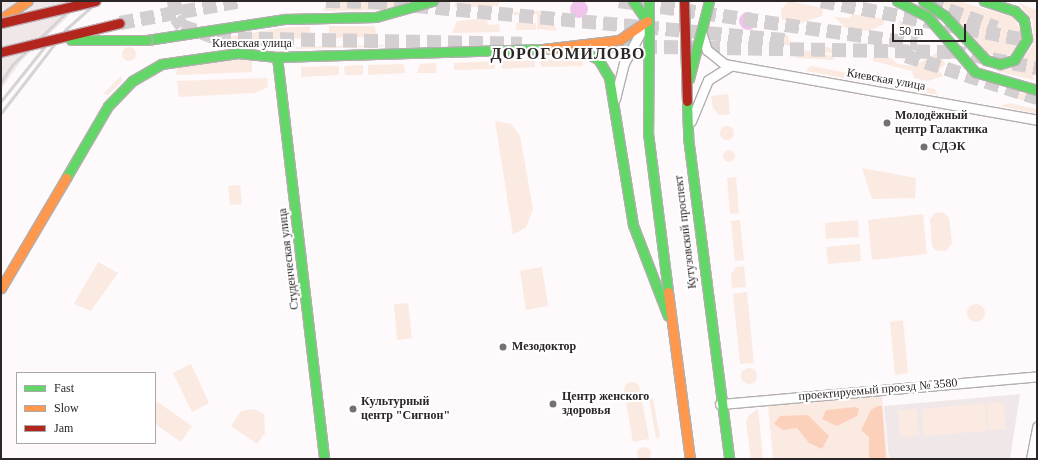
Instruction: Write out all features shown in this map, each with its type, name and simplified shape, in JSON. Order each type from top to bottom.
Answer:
[{"type":"main road","points":[[1,19],[28,1]]},
{"type":"main road","points":[[1,23],[95,1]]},
{"type":"main road","points":[[46,40],[147,40],[285,19],[376,17],[433,1]]},
{"type":"main road","points":[[633,1],[647,21]]},
{"type":"main road","points":[[648,1],[648,133],[669,318],[690,459]]},
{"type":"main road","name":"Кутузовский проспект","points":[[684,1],[684,101],[720,404],[729,459]]},
{"type":"main road","points":[[684,101],[709,1]]},
{"type":"main road","points":[[897,1],[927,16],[975,72],[1037,90]]},
{"type":"main road","points":[[923,1],[944,15],[986,60],[1000,64],[1014,60],[1027,39],[1024,20],[1015,11],[984,1]]},
{"type":"main road","name":"Киевская улица","points":[[1,288],[96,123],[132,81],[162,64],[192,57],[238,53],[277,56],[575,48],[619,40],[647,21]]},
{"type":"main road","points":[[1,52],[120,23]]},
{"type":"main road","name":"Киевская улица","points":[[575,48],[592,54],[604,66],[614,103],[634,225],[669,318]]},
{"type":"main road","name":"Студенческая улица","points":[[277,56],[324,459]]},
{"type":"street","points":[[614,103],[624,64],[647,21]]},
{"type":"street","name":"Киевская улица","points":[[701,30],[707,50],[714,58],[730,66],[1037,120]]},
{"type":"street","points":[[688,137],[693,113],[708,80],[730,66]]},
{"type":"street","name":"проектируемый проезд № 3580","points":[[720,404],[1037,376]]},
{"type":"street","points":[[1031,459],[1037,427]]},
{"type":"shaded area","points":[[579,0],[585,3],[588,9],[585,15],[579,18],[573,15],[570,9],[573,3]]},
{"type":"shaded area","points":[[1,1],[84,1],[21,61],[1,89]]},
{"type":"shaded area","points":[[326,1],[402,1],[402,6],[384,10],[324,11]]},
{"type":"shaded area","points":[[459,1],[500,1],[498,6],[456,8],[454,4]]},
{"type":"shaded area","points":[[788,1],[823,8],[822,16],[801,23],[782,20],[781,10]]},
{"type":"shaded area","points":[[939,1],[958,1],[1013,17],[1023,34],[1014,53],[1002,58],[986,53]]},
{"type":"shaded area","points":[[1019,3],[1037,10],[1037,61],[1033,80],[996,71],[1020,63],[1033,45],[1033,22]]},
{"type":"shaded area","points":[[549,11],[557,31],[537,29],[537,14],[514,15],[514,12]]},
{"type":"shaded area","points":[[748,12],[754,15],[757,21],[754,27],[748,30],[742,27],[739,21],[742,15]]},
{"type":"shaded area","points":[[852,14],[885,19],[883,25],[867,31],[846,28],[834,17],[850,18]]},
{"type":"shaded area","points":[[487,18],[488,25],[499,24],[500,32],[452,33],[457,21]]},
{"type":"shaded area","points":[[899,21],[912,23],[922,40],[898,27]]},
{"type":"shaded area","points":[[516,23],[536,23],[536,30],[516,30]]},
{"type":"shaded area","points":[[310,26],[310,38],[205,41],[281,28]]},
{"type":"shaded area","points":[[329,26],[375,26],[376,37],[329,38]]},
{"type":"shaded area","points":[[780,34],[788,35],[791,46],[775,43]]},
{"type":"shaded area","points":[[821,44],[836,51],[835,54],[812,50]]},
{"type":"shaded area","points":[[379,45],[407,46],[296,49],[296,47]]},
{"type":"shaded area","points":[[126,47],[132,47],[136,51],[136,57],[132,61],[126,61],[122,57],[122,51]]},
{"type":"shaded area","points":[[798,49],[834,56],[833,60],[796,58]]},
{"type":"shaded area","points":[[884,53],[898,64],[914,66],[937,53],[946,64],[939,70],[943,76],[928,81],[914,78],[912,71],[873,61],[873,57],[880,58]]},
{"type":"shaded area","points":[[583,58],[583,66],[541,67],[540,60]]},
{"type":"shaded area","points":[[252,59],[252,72],[176,75],[178,64]]},
{"type":"shaded area","points":[[535,60],[535,67],[502,69],[501,61]]},
{"type":"shaded area","points":[[495,61],[495,69],[454,70],[454,63]]},
{"type":"shaded area","points":[[436,63],[437,73],[417,73],[420,64]]},
{"type":"shaded area","points":[[403,64],[406,73],[368,75],[368,65]]},
{"type":"shaded area","points":[[363,65],[363,75],[345,75],[344,66]]},
{"type":"shaded area","points":[[339,66],[339,75],[301,77],[301,67]]},
{"type":"shaded area","points":[[811,66],[935,89],[938,95],[806,71]]},
{"type":"shaded area","points":[[121,76],[122,81],[108,95],[103,94]]},
{"type":"shaded area","points":[[267,78],[268,87],[255,93],[179,97],[177,81]]},
{"type":"shaded area","points":[[1013,91],[1037,97],[1037,103],[1014,98]]},
{"type":"shaded area","points":[[728,94],[730,114],[719,115],[713,108],[711,96]]},
{"type":"shaded area","points":[[1008,103],[1037,109],[1037,114],[1001,106]]},
{"type":"shaded area","points":[[495,121],[511,124],[520,136],[533,209],[526,227],[513,235]]},
{"type":"shaded area","points":[[727,126],[732,128],[734,133],[732,138],[727,140],[722,138],[720,133],[722,128]]},
{"type":"shaded area","points":[[727,150],[731,150],[735,156],[731,162],[727,162],[723,158],[723,154]]},
{"type":"shaded area","points":[[862,168],[916,178],[915,198],[872,199]]},
{"type":"shaded area","points":[[736,177],[739,213],[730,214],[727,178]]},
{"type":"shaded area","points":[[240,185],[242,204],[230,205],[228,186]]},
{"type":"shaded area","points":[[943,212],[949,218],[952,243],[946,251],[935,250],[932,246],[930,219],[935,213]]},
{"type":"shaded area","points":[[923,214],[927,254],[872,260],[868,220]]},
{"type":"shaded area","points":[[740,220],[744,260],[735,261],[731,221]]},
{"type":"shaded area","points":[[858,220],[859,237],[826,239],[825,223]]},
{"type":"shaded area","points":[[860,244],[861,261],[828,264],[826,247]]},
{"type":"shaded area","points":[[98,262],[118,273],[91,311],[74,304]]},
{"type":"shaded area","points":[[744,266],[746,287],[732,288],[731,274],[736,267]]},
{"type":"shaded area","points":[[542,267],[548,306],[526,310],[520,271]]},
{"type":"shaded area","points":[[747,292],[754,363],[740,364],[733,294]]},
{"type":"shaded area","points":[[408,303],[412,338],[397,340],[394,304]]},
{"type":"shaded area","points":[[976,304],[982,307],[985,313],[982,319],[976,322],[970,319],[967,313],[970,307]]},
{"type":"shaded area","points":[[903,320],[908,373],[895,375],[890,322]]},
{"type":"shaded area","points":[[191,364],[209,403],[192,412],[173,373]]},
{"type":"shaded area","points":[[746,368],[752,368],[757,373],[755,382],[752,384],[746,384],[741,379],[741,373]]},
{"type":"shaded area","points":[[632,382],[638,384],[640,390],[638,396],[632,398],[626,396],[624,390],[626,384]]},
{"type":"shaded area","points":[[1020,394],[1010,459],[889,459],[884,406]]},
{"type":"shaded area","points":[[882,395],[888,459],[773,459],[768,406]]},
{"type":"shaded area","points":[[653,398],[660,437],[656,438],[649,399]]},
{"type":"shaded area","points":[[642,400],[649,439],[633,442],[626,403]]},
{"type":"shaded area","points":[[156,401],[192,426],[181,442],[156,425]]},
{"type":"shaded area","points":[[1003,402],[1006,429],[989,430],[987,403]]},
{"type":"shaded area","points":[[985,403],[987,431],[924,436],[922,409]]},
{"type":"shaded area","points":[[877,406],[882,406],[886,459],[869,459],[869,437],[861,430],[871,410]]},
{"type":"shaded area","points":[[856,407],[859,409],[857,416],[837,426],[822,419],[826,410]]},
{"type":"shaded area","points":[[254,409],[264,414],[265,433],[257,444],[231,426],[241,411]]},
{"type":"shaded area","points":[[758,409],[763,459],[751,459],[746,422],[749,415]]},
{"type":"shaded area","points":[[917,409],[919,436],[900,437],[898,410]]},
{"type":"shaded area","points":[[808,415],[829,436],[822,449],[809,443],[797,428],[783,430],[774,424],[780,416]]},
{"type":"shaded area","points":[[641,447],[647,447],[651,451],[651,457],[647,461],[641,461],[637,457],[637,451]]},
{"type":"tunnel","points":[[174,1],[176,18],[182,26],[217,38],[522,44]]},
{"type":"tunnel","points":[[120,23],[241,1]]},
{"type":"tunnel","points":[[326,1],[373,2],[786,40]]},
{"type":"tunnel","points":[[619,1],[917,44]]},
{"type":"tunnel","points":[[821,1],[1021,39]]},
{"type":"tunnel","points":[[929,3],[997,28]]},
{"type":"tunnel","points":[[601,46],[955,52]]},
{"type":"tunnel","points":[[951,51],[1037,68]]},
{"type":"tunnel","points":[[906,56],[1037,98]]},
{"type":"railway","points":[[1,82],[12,65],[78,1]]},
{"type":"railway","points":[[1,113],[66,29],[98,1]]},
{"type":"railway","points":[[1,101],[53,36]]},
{"type":"traffic: fast","points":[[147,40],[285,19],[376,17],[433,1]]},
{"type":"traffic: fast","points":[[633,1],[647,21]]},
{"type":"traffic: fast","points":[[649,1],[648,133],[668,292]]},
{"type":"traffic: fast","points":[[689,79],[709,1]]},
{"type":"traffic: fast","points":[[897,1],[927,16],[975,72],[1037,90]]},
{"type":"traffic: fast","points":[[923,1],[944,15],[986,60],[1000,64],[1014,60],[1027,39],[1024,20],[1015,11],[984,1]]},
{"type":"traffic: fast","points":[[71,40],[147,40]]},
{"type":"traffic: fast","points":[[576,48],[598,59],[609,77],[633,225],[668,316]]},
{"type":"traffic: fast","points":[[66,178],[108,106],[132,81],[161,64],[238,53],[277,57],[543,49]]},
{"type":"traffic: fast","points":[[277,57],[324,459]]},
{"type":"traffic: fast","points":[[687,101],[688,137],[729,459]]},
{"type":"traffic: slow","points":[[1,19],[28,1]]},
{"type":"traffic: slow","points":[[543,49],[619,40],[647,21]]},
{"type":"traffic: slow","points":[[1,288],[66,178]]},
{"type":"traffic: slow","points":[[668,292],[690,459]]},
{"type":"traffic: jam","points":[[1,23],[95,1]]},
{"type":"traffic: jam","points":[[684,1],[687,101]]},
{"type":"traffic: jam","points":[[1,52],[120,23]]},
{"type":"place","name":"Молодёжный центр Галактика","points":[[887,123]]},
{"type":"place","name":"СДЭК","points":[[924,147]]},
{"type":"place","name":"Мезодоктор","points":[[503,347]]},
{"type":"place","name":"Центр женского здоровья","points":[[553,404]]},
{"type":"place","name":"Культурный центр \"Сигнон\"","points":[[353,409]]},
{"type":"district","name":"ДОРОГОМИЛОВО","points":[[568,54]]}]
